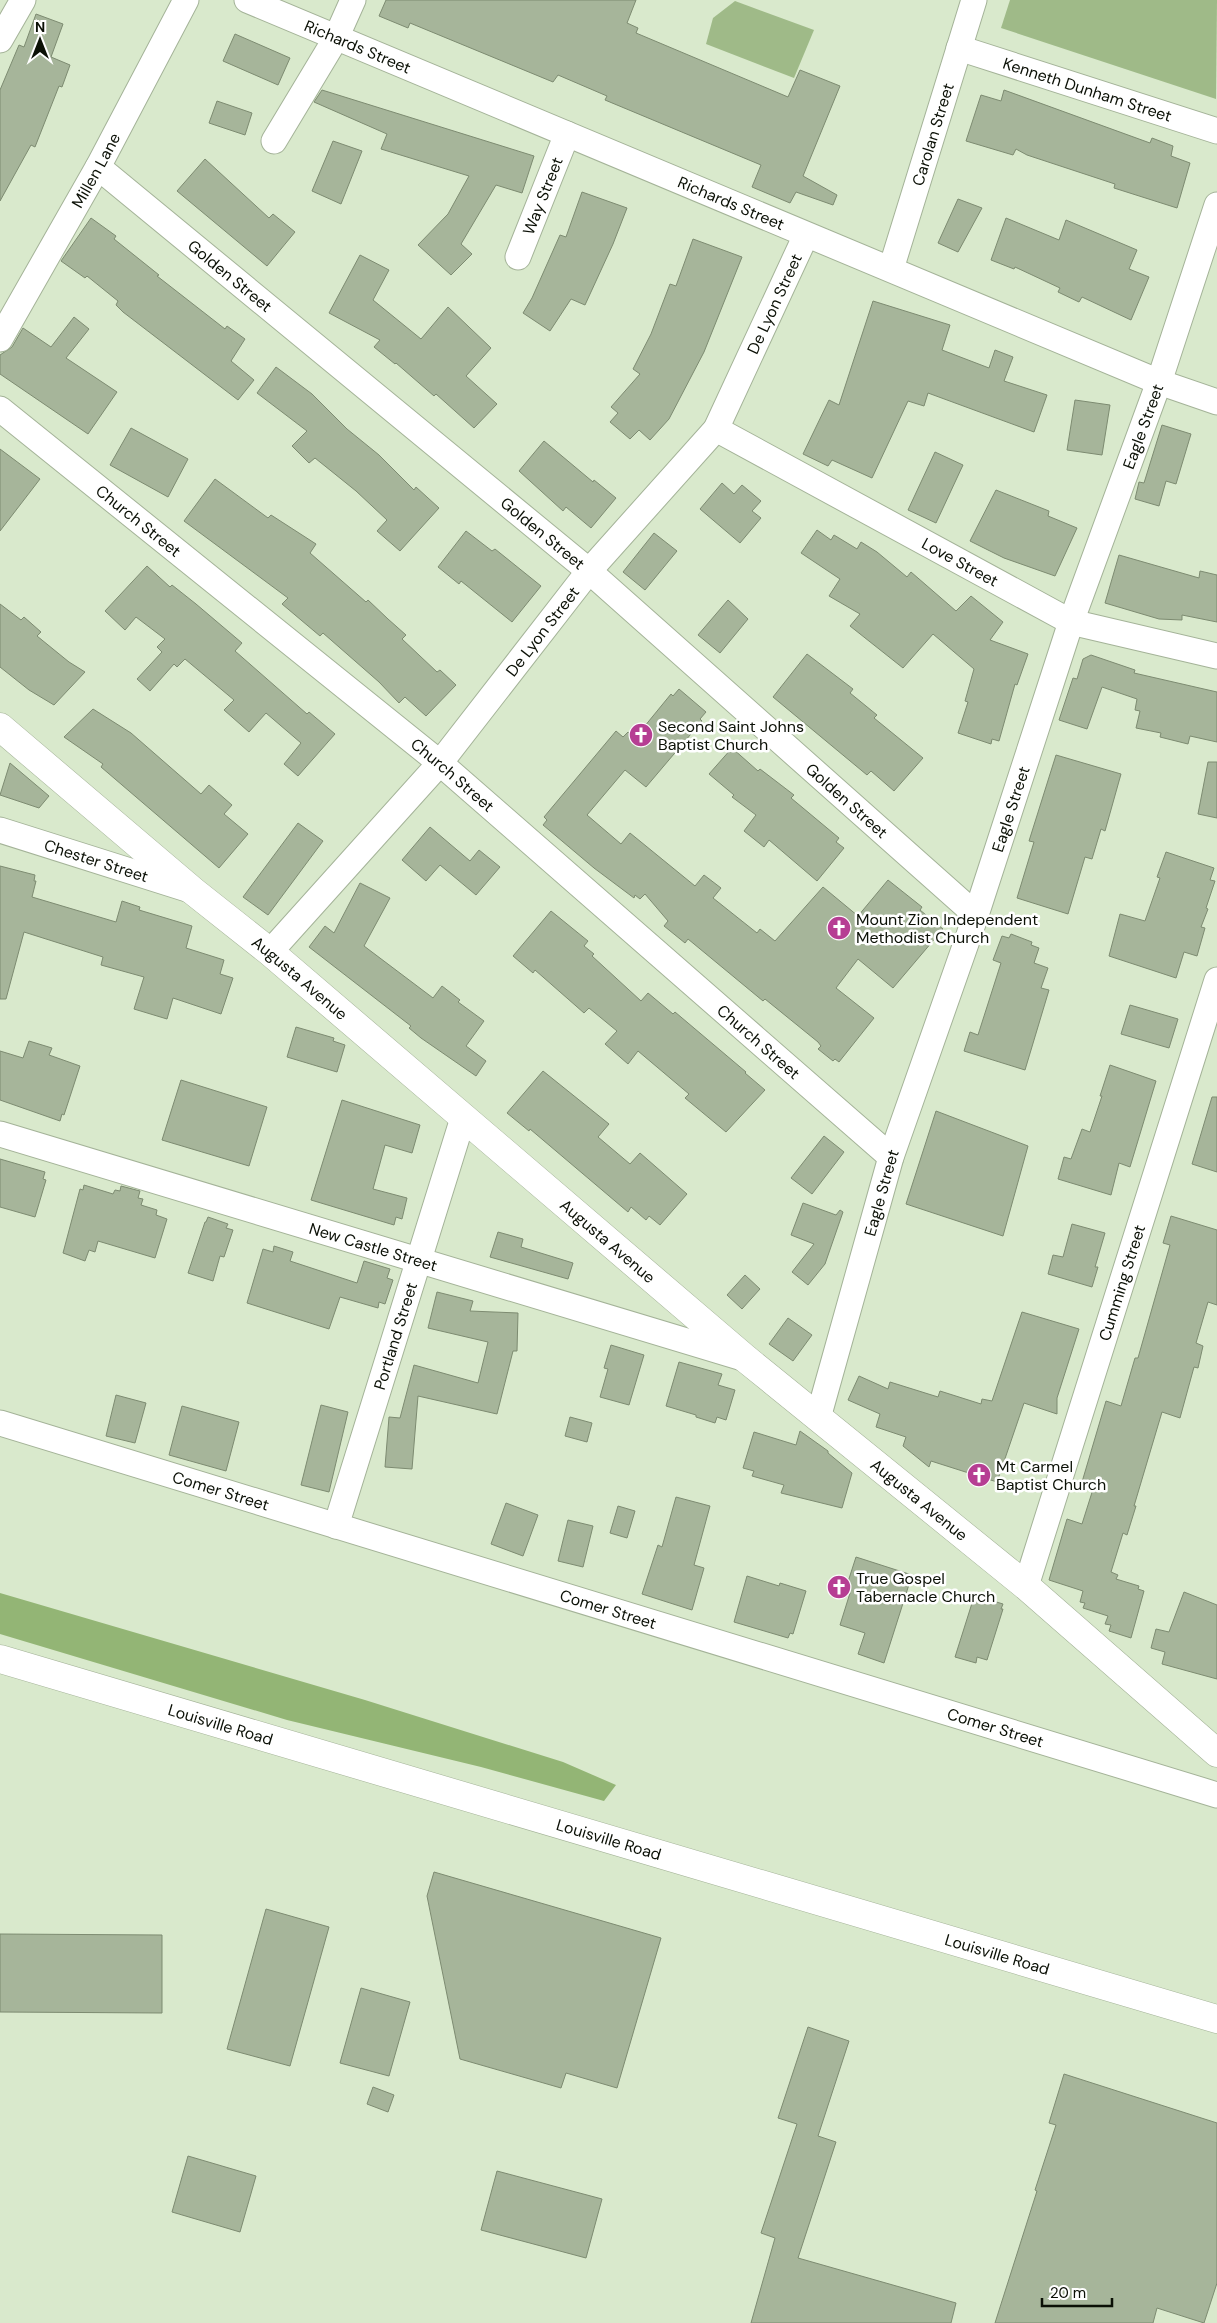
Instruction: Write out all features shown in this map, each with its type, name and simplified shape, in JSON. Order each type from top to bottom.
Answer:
[{"type":"main road","name":"Augusta Avenue","points":[[0,727],[193,891],[270,952],[746,1359],[1026,1586],[1217,1753]]},
{"type":"main road","name":"Louisville Road","points":[[0,1659],[1217,2019]]},
{"type":"street","points":[[0,40],[23,0]]},
{"type":"street","name":"Millen Lane","points":[[0,339],[98,167],[186,0]]},
{"type":"street","name":"Richards Street","points":[[247,0],[1159,382],[1217,402]]},
{"type":"street","points":[[274,141],[336,38],[353,0]]},
{"type":"street","name":"Carolan Street","points":[[890,269],[974,0]]},
{"type":"street","name":"Kenneth Dunham Street","points":[[959,48],[1217,131]]},
{"type":"street","name":"Way Street","points":[[518,257],[567,134]]},
{"type":"street","name":"Golden Street","points":[[98,167],[589,571],[976,915]]},
{"type":"street","name":"Eagle Street","points":[[818,1418],[891,1157],[976,915],[1071,622],[1159,382],[1217,205]]},
{"type":"street","name":"De Lyon Street","points":[[270,952],[440,763],[589,571],[716,429],[806,235]]},
{"type":"street","name":"Church Street","points":[[0,409],[440,763],[891,1157]]},
{"type":"street","name":"Love Street","points":[[716,429],[1071,622],[1217,656]]},
{"type":"street","name":"Chester Street","points":[[0,830],[193,891]]},
{"type":"street","name":"Cumming Street","points":[[1026,1586],[1217,980]]},
{"type":"street","name":"Portland Street","points":[[336,1526],[463,1118]]},
{"type":"street","name":"New Castle Street","points":[[0,1134],[746,1359]]},
{"type":"street","name":"Comer Street","points":[[0,1423],[1217,1795]]},
{"type":"green space","points":[[1010,0],[1217,0],[1216,99],[1001,28]]},
{"type":"green space","points":[[735,1],[814,30],[794,78],[706,44],[713,18]]},
{"type":"green space","points":[[0,1593],[365,1700],[563,1762],[616,1785],[604,1801],[481,1767],[287,1720],[0,1634]]},
{"type":"building","points":[[386,0],[636,0],[627,23],[638,28],[636,33],[788,97],[800,70],[840,86],[803,176],[837,195],[833,205],[796,192],[790,203],[752,187],[761,165],[605,100],[607,96],[558,75],[553,82],[410,23],[408,28],[379,16]]},
{"type":"building","points":[[36,14],[63,24],[51,57],[70,65],[62,87],[59,86],[35,147],[31,145],[0,201],[0,90],[19,45],[24,47]]},
{"type":"building","points":[[235,34],[290,58],[278,85],[223,61]]},
{"type":"building","points":[[322,90],[534,156],[522,193],[496,185],[461,244],[472,254],[451,275],[418,245],[448,214],[469,176],[381,149],[387,134],[314,102]]},
{"type":"building","points":[[1004,90],[1150,143],[1152,138],[1173,146],[1171,156],[1190,163],[1177,208],[1114,188],[1115,184],[1027,155],[1016,149],[1013,155],[966,141],[981,95],[1001,101]]},
{"type":"building","points":[[217,101],[252,113],[245,135],[209,123]]},
{"type":"building","points":[[333,141],[362,151],[341,204],[312,191]]},
{"type":"building","points":[[205,159],[269,218],[273,214],[295,232],[267,266],[177,191]]},
{"type":"building","points":[[582,192],[627,208],[585,305],[571,299],[550,331],[523,313],[532,298],[560,235],[566,237]]},
{"type":"building","points":[[958,199],[982,208],[958,252],[938,243]]},
{"type":"building","points":[[91,218],[116,236],[114,239],[159,275],[157,276],[225,329],[227,326],[245,339],[231,361],[254,380],[238,400],[123,312],[116,305],[118,301],[87,276],[85,278],[61,261]]},
{"type":"building","points":[[1006,218],[1059,240],[1066,220],[1137,250],[1129,269],[1149,277],[1131,320],[1082,297],[1079,302],[1058,292],[1060,288],[1015,267],[1014,269],[991,260]]},
{"type":"building","points":[[693,239],[742,257],[704,352],[669,419],[650,440],[639,430],[630,439],[610,422],[618,413],[611,407],[640,374],[633,369],[651,334],[670,284],[676,286]]},
{"type":"building","points":[[360,255],[389,270],[373,300],[421,339],[448,307],[491,348],[466,376],[497,404],[474,428],[436,394],[434,396],[396,363],[374,347],[380,340],[329,313]]},
{"type":"building","points":[[873,301],[950,325],[942,350],[989,368],[995,350],[1013,357],[1004,381],[1047,395],[1034,432],[928,393],[924,406],[908,401],[872,478],[832,460],[828,466],[803,454],[829,400],[839,405]]},
{"type":"building","points":[[74,317],[89,329],[66,358],[117,392],[88,434],[0,374],[0,355],[12,347],[23,328],[51,347]]},
{"type":"building","points":[[276,367],[312,394],[414,490],[416,487],[439,508],[400,551],[377,531],[387,520],[356,491],[315,458],[309,463],[292,446],[307,431],[257,393]]},
{"type":"building","points":[[1075,400],[1110,405],[1102,455],[1067,450]]},
{"type":"building","points":[[1162,425],[1191,434],[1176,484],[1166,481],[1159,506],[1135,499],[1139,482],[1144,483]]},
{"type":"building","points":[[131,428],[188,459],[168,497],[110,465]]},
{"type":"building","points":[[544,441],[593,482],[594,480],[616,498],[591,528],[566,507],[563,511],[519,471]]},
{"type":"building","points":[[0,449],[40,479],[0,531]]},
{"type":"building","points":[[935,452],[963,465],[936,523],[908,510]]},
{"type":"building","points":[[215,479],[268,518],[271,515],[316,544],[310,553],[366,602],[368,600],[406,635],[402,639],[437,672],[440,670],[456,685],[426,716],[405,697],[399,703],[379,682],[323,633],[320,636],[282,604],[288,598],[184,521]]},
{"type":"building","points":[[722,483],[734,494],[742,485],[761,501],[752,511],[761,518],[740,543],[700,509]]},
{"type":"building","points":[[996,490],[1049,511],[1048,516],[1077,528],[1055,576],[1004,558],[970,541]]},
{"type":"building","points":[[817,530],[831,540],[834,535],[857,549],[861,542],[877,552],[907,577],[911,572],[956,611],[971,596],[1003,622],[990,640],[1028,654],[1017,685],[1015,684],[999,741],[992,739],[991,744],[958,733],[968,702],[965,701],[974,669],[933,634],[903,668],[850,626],[860,614],[829,596],[840,579],[801,553]]},
{"type":"building","points":[[466,531],[492,551],[495,549],[541,586],[512,622],[461,581],[459,584],[438,567]]},
{"type":"building","points":[[654,533],[677,551],[645,590],[623,572]]},
{"type":"building","points":[[1119,555],[1199,578],[1200,571],[1217,575],[1217,622],[1182,615],[1182,620],[1159,619],[1105,603]]},
{"type":"building","points":[[147,566],[170,587],[172,585],[242,643],[235,651],[307,714],[309,712],[335,734],[298,776],[284,764],[301,743],[266,713],[249,732],[224,710],[234,700],[185,659],[177,667],[174,664],[150,691],[137,679],[162,652],[157,647],[165,639],[136,617],[125,630],[105,611]]},
{"type":"building","points":[[728,600],[748,619],[720,653],[698,635]]},
{"type":"building","points":[[0,604],[21,620],[24,617],[41,632],[37,636],[69,662],[85,672],[54,705],[29,690],[0,667]]},
{"type":"building","points":[[807,654],[853,689],[850,693],[877,715],[874,718],[923,758],[894,791],[871,771],[867,775],[773,697]]},
{"type":"building","points":[[1091,655],[1135,670],[1134,673],[1217,692],[1217,742],[1190,736],[1188,744],[1160,737],[1161,733],[1136,728],[1140,711],[1135,710],[1137,699],[1102,687],[1087,729],[1059,720],[1073,678],[1077,679],[1083,659]]},
{"type":"building","points":[[679,689],[706,712],[700,719],[702,721],[646,787],[625,770],[587,815],[621,844],[630,833],[695,886],[704,875],[721,888],[713,898],[757,933],[760,929],[775,941],[823,887],[858,916],[888,880],[922,907],[920,910],[943,929],[893,988],[858,959],[836,988],[874,1018],[839,1062],[835,1059],[833,1061],[818,1049],[821,1046],[818,1042],[765,999],[763,1001],[688,939],[685,943],[664,926],[668,921],[645,894],[640,899],[635,895],[634,898],[594,868],[543,825],[547,820],[544,817],[616,731],[623,737],[628,732],[635,738],[671,694],[673,696]]},
{"type":"building","points":[[93,709],[131,733],[201,794],[209,785],[232,805],[224,814],[248,834],[219,868],[101,767],[103,764],[64,737]]},
{"type":"building","points":[[732,748],[758,771],[760,769],[794,795],[791,798],[839,838],[836,842],[844,848],[817,881],[769,840],[764,847],[744,831],[756,815],[732,797],[734,795],[709,774]]},
{"type":"building","points":[[1056,755],[1121,774],[1105,831],[1101,829],[1092,859],[1085,857],[1068,914],[1017,898],[1034,842],[1029,841]]},
{"type":"building","points":[[1208,762],[1217,762],[1217,818],[1198,814]]},
{"type":"building","points":[[10,763],[49,796],[39,808],[0,795]]},
{"type":"building","points":[[298,823],[323,841],[268,915],[243,897]]},
{"type":"building","points":[[430,827],[470,861],[479,850],[500,867],[476,895],[440,865],[426,881],[402,860]]},
{"type":"building","points":[[1166,852],[1214,868],[1210,880],[1215,881],[1201,927],[1205,928],[1197,956],[1184,952],[1176,978],[1109,956],[1120,914],[1145,921],[1160,878],[1157,877]]},
{"type":"building","points":[[0,866],[35,875],[34,881],[36,881],[32,897],[116,922],[122,901],[140,907],[139,910],[192,926],[186,948],[224,960],[220,974],[233,978],[221,1014],[173,998],[167,1019],[134,1009],[144,977],[101,965],[103,957],[24,932],[6,999],[0,999]]},
{"type":"building","points":[[360,883],[390,898],[364,946],[433,998],[442,986],[460,1000],[458,1002],[484,1021],[466,1046],[486,1061],[476,1076],[421,1038],[409,1028],[411,1026],[309,947],[325,926],[334,933]]},
{"type":"building","points":[[551,911],[588,941],[584,946],[594,954],[592,956],[641,1001],[648,993],[673,1014],[675,1012],[765,1090],[726,1132],[685,1098],[689,1094],[638,1051],[628,1064],[605,1044],[617,1031],[589,1008],[584,1013],[535,970],[533,973],[513,956]]},
{"type":"building","points":[[1011,934],[1032,942],[1031,945],[1039,948],[1034,963],[1048,968],[1041,988],[1049,990],[1025,1070],[964,1051],[970,1032],[978,1035],[1001,963],[993,960],[1002,936],[1009,938]]},
{"type":"building","points":[[1130,1005],[1178,1019],[1169,1048],[1121,1034]]},
{"type":"building","points":[[296,1027],[334,1038],[333,1041],[345,1045],[337,1072],[287,1057]]},
{"type":"building","points":[[29,1041],[52,1048],[49,1055],[80,1066],[64,1115],[62,1114],[60,1121],[0,1100],[0,1051],[23,1058]]},
{"type":"building","points":[[1110,1065],[1156,1081],[1130,1167],[1119,1163],[1111,1195],[1058,1179],[1064,1157],[1071,1159],[1082,1129],[1090,1132]]},
{"type":"building","points":[[543,1071],[609,1124],[598,1137],[630,1164],[640,1153],[687,1194],[660,1225],[649,1216],[646,1220],[631,1207],[628,1212],[530,1129],[529,1131],[507,1113]]},
{"type":"building","points":[[181,1080],[267,1107],[249,1166],[162,1140]]},
{"type":"building","points":[[1212,1097],[1217,1097],[1217,1172],[1192,1164]]},
{"type":"building","points":[[342,1100],[420,1125],[412,1153],[385,1145],[373,1189],[407,1198],[402,1219],[396,1217],[394,1225],[311,1200]]},
{"type":"building","points":[[936,1111],[1028,1146],[1003,1236],[906,1204]]},
{"type":"building","points":[[824,1136],[844,1152],[812,1194],[791,1178]]},
{"type":"building","points":[[0,1159],[45,1172],[43,1179],[46,1180],[35,1217],[0,1207]]},
{"type":"building","points":[[84,1185],[113,1194],[115,1190],[120,1191],[121,1186],[140,1191],[138,1198],[143,1199],[141,1205],[157,1210],[156,1215],[167,1219],[155,1258],[98,1241],[95,1252],[89,1250],[85,1261],[63,1253],[80,1189],[83,1190]]},
{"type":"building","points":[[803,1203],[836,1215],[840,1210],[843,1212],[825,1264],[808,1285],[792,1272],[814,1244],[791,1235]]},
{"type":"building","points":[[1171,1216],[1217,1230],[1217,1305],[1208,1302],[1196,1343],[1203,1346],[1198,1368],[1194,1367],[1180,1418],[1162,1412],[1127,1535],[1123,1533],[1111,1572],[1118,1575],[1116,1579],[1139,1586],[1138,1589],[1144,1591],[1131,1638],[1109,1631],[1111,1625],[1105,1624],[1108,1616],[1083,1608],[1085,1603],[1080,1602],[1083,1591],[1049,1580],[1067,1519],[1082,1524],[1094,1486],[1082,1482],[1106,1401],[1121,1406],[1135,1358],[1138,1358],[1170,1245],[1163,1243]]},
{"type":"building","points":[[208,1217],[228,1224],[226,1228],[233,1230],[224,1257],[220,1256],[213,1281],[188,1273]]},
{"type":"building","points":[[1072,1224],[1105,1233],[1095,1267],[1098,1267],[1092,1287],[1048,1274],[1053,1255],[1063,1257]]},
{"type":"building","points":[[498,1232],[523,1239],[521,1247],[573,1263],[568,1279],[490,1257]]},
{"type":"building","points":[[274,1246],[293,1252],[290,1261],[357,1283],[364,1261],[390,1269],[387,1278],[393,1280],[385,1304],[379,1302],[378,1308],[340,1297],[329,1329],[247,1303],[263,1249],[273,1252]]},
{"type":"building","points":[[745,1275],[760,1289],[742,1309],[727,1295]]},
{"type":"building","points":[[437,1292],[473,1301],[470,1311],[518,1313],[517,1351],[513,1351],[497,1414],[418,1396],[412,1469],[385,1467],[389,1417],[400,1418],[414,1365],[478,1383],[488,1342],[428,1328]]},
{"type":"building","points":[[1022,1312],[1079,1329],[1057,1398],[1057,1414],[1024,1403],[997,1482],[931,1461],[929,1467],[903,1446],[906,1437],[876,1427],[880,1414],[848,1400],[859,1376],[888,1389],[890,1382],[938,1397],[940,1391],[981,1404],[982,1399],[992,1401]]},
{"type":"building","points":[[788,1318],[812,1335],[793,1361],[769,1344]]},
{"type":"building","points":[[611,1345],[644,1355],[629,1405],[600,1397],[608,1369],[604,1368]]},
{"type":"building","points":[[679,1362],[722,1374],[718,1385],[735,1390],[726,1420],[717,1417],[715,1423],[666,1406]]},
{"type":"building","points":[[116,1395],[146,1403],[135,1443],[106,1436]]},
{"type":"building","points":[[321,1405],[348,1412],[329,1492],[301,1485]]},
{"type":"building","points":[[182,1406],[239,1422],[226,1471],[169,1455]]},
{"type":"building","points":[[570,1417],[592,1423],[587,1442],[565,1436]]},
{"type":"building","points":[[800,1431],[828,1451],[852,1473],[842,1508],[781,1493],[784,1485],[752,1476],[754,1471],[743,1468],[754,1432],[796,1445]]},
{"type":"building","points":[[676,1497],[710,1506],[694,1565],[704,1568],[692,1610],[642,1594],[658,1545],[662,1547]]},
{"type":"building","points":[[506,1503],[538,1515],[523,1556],[491,1544]]},
{"type":"building","points":[[618,1506],[635,1511],[627,1538],[610,1533]]},
{"type":"building","points":[[568,1520],[593,1526],[583,1567],[558,1561]]},
{"type":"building","points":[[856,1557],[912,1575],[884,1663],[858,1654],[865,1633],[840,1625],[850,1593],[845,1591]]},
{"type":"building","points":[[747,1576],[779,1586],[780,1583],[806,1591],[793,1634],[790,1633],[788,1638],[734,1622]]},
{"type":"building","points":[[1184,1592],[1217,1605],[1217,1679],[1162,1664],[1165,1652],[1151,1648],[1156,1629],[1169,1632]]},
{"type":"building","points":[[977,1596],[1003,1604],[1001,1609],[1003,1609],[987,1660],[977,1657],[976,1663],[955,1657],[973,1600]]},
{"type":"building","points":[[434,1872],[661,1938],[617,2088],[566,2073],[561,2088],[460,2059],[427,1896]]},
{"type":"building","points":[[266,1909],[329,1927],[290,2066],[227,2049]]},
{"type":"building","points":[[0,1934],[162,1935],[162,2013],[0,2012]]},
{"type":"building","points":[[361,1988],[410,2002],[389,2076],[340,2063]]},
{"type":"building","points":[[808,2027],[849,2041],[818,2136],[836,2142],[798,2258],[956,2303],[951,2323],[751,2323],[775,2238],[761,2233],[797,2124],[778,2118]]},
{"type":"building","points":[[1064,2074],[1217,2123],[1217,2283],[1204,2323],[1157,2308],[1153,2323],[995,2323],[1056,2125],[1049,2123]]},
{"type":"building","points":[[373,2087],[394,2095],[388,2112],[367,2104]]},
{"type":"building","points":[[188,2156],[256,2176],[240,2232],[172,2212]]},
{"type":"building","points":[[497,2171],[602,2199],[586,2258],[481,2230]]},
{"type":"place","name":"Second Saint Johns Baptist Church","points":[[641,735]]},
{"type":"place","name":"Mount Zion Independent Methodist Church","points":[[839,928]]},
{"type":"place","name":"Mt Carmel Baptist Church","points":[[979,1475]]},
{"type":"place","name":"True Gospel Tabernacle Church","points":[[839,1587]]}]
